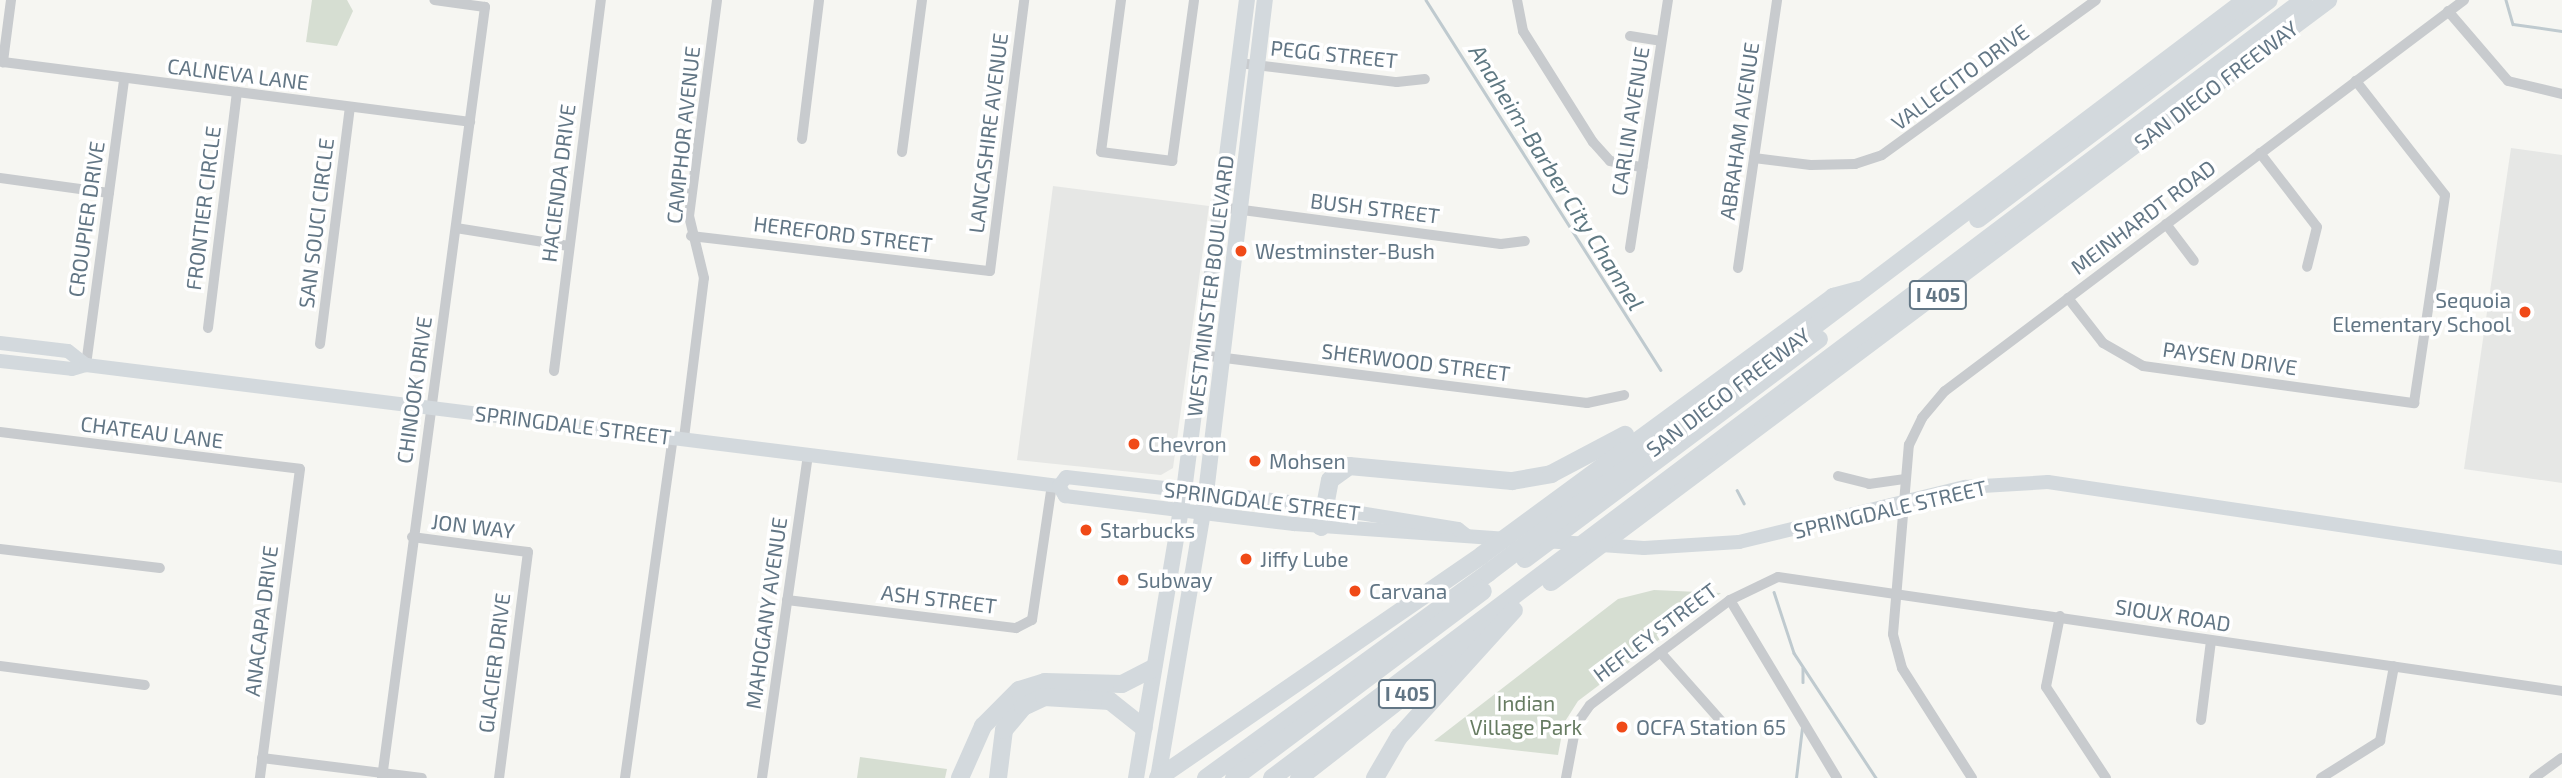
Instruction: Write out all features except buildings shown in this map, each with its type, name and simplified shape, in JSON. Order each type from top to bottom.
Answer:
[{"type":"highway","name":"SAN DIEGO FREEWAY","points":[[1206,778],[1869,288],[2246,0]]},
{"type":"highway","points":[[1234,778],[2269,0]]},
{"type":"highway","points":[[1272,778],[2304,0]]},
{"type":"highway","name":"SAN DIEGO FREEWAY","points":[[1300,778],[1514,610],[2328,0]]},
{"type":"highway","points":[[1158,774],[1482,555],[1686,400],[1833,297],[1869,288]]},
{"type":"highway","points":[[1321,527],[1330,480],[1349,466],[1488,481],[1537,477],[1686,400]]},
{"type":"highway","points":[[1375,778],[1399,737],[1514,610]]},
{"type":"highway","points":[[960,778],[982,726],[1019,690],[1045,682],[1122,684],[1153,668]]},
{"type":"highway","points":[[998,778],[1004,730],[1044,696],[1110,701],[1144,728]]},
{"type":"main road","name":"WESTMINSTER BOULEVARD","points":[[1136,778],[1184,491],[1247,0]]},
{"type":"main road","name":"WESTMINSTER BOULEVARD","points":[[1158,774],[1206,493],[1265,0]]},
{"type":"main road","name":"SPRINGDALE STREET","points":[[0,343],[68,351],[86,365]]},
{"type":"main road","name":"SPRINGDALE STREET","points":[[0,361],[72,369],[86,365],[808,453],[1056,486],[1065,496],[1321,527],[1644,548],[1776,536],[1983,484],[2048,482],[2562,558]]},
{"type":"main road","name":"SPRINGDALE STREET","points":[[1056,486],[1066,477],[1206,493],[1458,529],[1467,536]]},
{"type":"street","name":"CALNEVA LANE","points":[[11,0],[2,62],[470,122]]},
{"type":"street","name":"CHINOOK DRIVE","points":[[382,776],[485,7],[434,0]]},
{"type":"street","name":"HACIENDA DRIVE","points":[[554,371],[601,0]]},
{"type":"street","name":"CAMPHOR AVENUE","points":[[625,778],[704,278],[691,236],[717,0]]},
{"type":"street","points":[[802,139],[819,0]]},
{"type":"street","points":[[902,152],[922,0]]},
{"type":"street","name":"LANCASHIRE AVENUE","points":[[990,271],[1024,0]]},
{"type":"street","points":[[1121,0],[1101,152],[1172,161],[1194,0]]},
{"type":"street","points":[[1517,0],[1523,31],[1594,142],[1610,161],[1642,167]]},
{"type":"street","name":"CARLIN AVENUE","points":[[1630,248],[1668,0]]},
{"type":"street","name":"ABRAHAM AVENUE","points":[[1738,268],[1777,0]]},
{"type":"street","name":"VALLECITO DRIVE","points":[[1754,158],[1822,165],[1882,155],[2085,4],[2096,0]]},
{"type":"street","name":"MEINHARDT ROAD","points":[[1972,778],[1902,668],[1893,634],[1909,444],[1945,391],[2464,0]]},
{"type":"street","points":[[2448,11],[2508,81],[2562,94]]},
{"type":"street","points":[[1630,36],[1661,41]]},
{"type":"street","name":"PEGG STREET","points":[[1239,63],[1397,82],[1425,79]]},
{"type":"street","name":"CROUPIER DRIVE","points":[[86,365],[124,79]]},
{"type":"street","name":"PAYSEN DRIVE","points":[[2068,298],[2103,342],[2143,366],[2414,403],[2445,195],[2356,81]]},
{"type":"street","name":"FRONTIER CIRCLE","points":[[208,328],[237,92]]},
{"type":"street","name":"SAN SOUCI CIRCLE","points":[[320,344],[350,107]]},
{"type":"street","points":[[2260,153],[2318,227],[2307,267]]},
{"type":"street","points":[[0,178],[109,192]]},
{"type":"street","name":"BUSH STREET","points":[[1220,207],[1501,244],[1525,241]]},
{"type":"street","points":[[2166,224],[2194,261]]},
{"type":"street","points":[[456,228],[569,246]]},
{"type":"street","name":"HEREFORD STREET","points":[[691,236],[990,271]]},
{"type":"street","name":"SHERWOOD STREET","points":[[1201,355],[1587,403],[1624,395]]},
{"type":"street","name":"CHATEAU LANE","points":[[0,432],[300,469]]},
{"type":"street","name":"MAHOGANY AVENUE","points":[[762,778],[808,453]]},
{"type":"street","name":"ANACAPA DRIVE","points":[[260,778],[300,469]]},
{"type":"street","points":[[1838,476],[1869,484],[1904,479]]},
{"type":"street","name":"ASH STREET","points":[[787,600],[1016,628],[1032,620],[1056,486]]},
{"type":"street","name":"JON WAY","points":[[412,537],[528,552]]},
{"type":"street","points":[[0,549],[160,568]]},
{"type":"street","name":"GLACIER DRIVE","points":[[499,778],[528,552]]},
{"type":"street","name":"SIOUX ROAD","points":[[1778,578],[2060,616],[2211,641],[2562,691]]},
{"type":"street","name":"HEFLEY STREET","points":[[1566,778],[1576,725],[1590,705],[1730,600],[1778,578]]},
{"type":"street","points":[[1730,600],[1837,778]]},
{"type":"street","points":[[2060,616],[2046,688],[2106,778]]},
{"type":"street","points":[[2201,720],[2211,641]]},
{"type":"street","points":[[1660,652],[1729,730]]},
{"type":"street","points":[[0,666],[145,685]]},
{"type":"street","points":[[2321,778],[2381,741],[2394,666]]},
{"type":"street","points":[[262,758],[382,776],[422,778]]},
{"type":"street","points":[[2534,778],[2562,758]]},
{"type":"shaded area","name":"Sequoia Elementary School","points":[[2511,148],[2562,155],[2562,483],[2464,469]]},
{"type":"shaded area","points":[[1053,186],[1209,206],[1173,468],[1161,475],[1017,460]]},
{"type":"green space","points":[[312,0],[347,0],[353,11],[337,46],[306,42]]},
{"type":"green space","name":"Indian Village Park","points":[[1654,590],[1721,593],[1578,701],[1564,723],[1558,755],[1434,741],[1618,599]]},
{"type":"green space","points":[[860,757],[947,769],[945,778],[857,778]]},
{"type":"waterway","name":"Anaheim-Barber City Channel","points":[[1426,0],[1661,370]]},
{"type":"waterway","points":[[2506,0],[2513,24],[2562,31]]},
{"type":"waterway","points":[[1737,490],[1744,503]]},
{"type":"waterway","name":"Anaheim-Barber City Channel","points":[[1774,592],[1794,653],[1876,778]]},
{"type":"waterway","points":[[1803,668],[1803,682]]},
{"type":"waterway","points":[[1796,778],[1802,728]]},
{"type":"place","name":"Westminster-Bush","points":[[1241,251]]},
{"type":"place","name":"Sequoia Elementary School","points":[[2525,312]]},
{"type":"place","name":"Chevron","points":[[1134,444]]},
{"type":"place","name":"Mohsen","points":[[1255,461]]},
{"type":"place","name":"Starbucks","points":[[1086,530]]},
{"type":"place","name":"Jiffy Lube","points":[[1246,559]]},
{"type":"place","name":"Subway","points":[[1123,580]]},
{"type":"place","name":"Carvana","points":[[1355,591]]},
{"type":"place","name":"OCFA Station 65","points":[[1622,727]]}]
